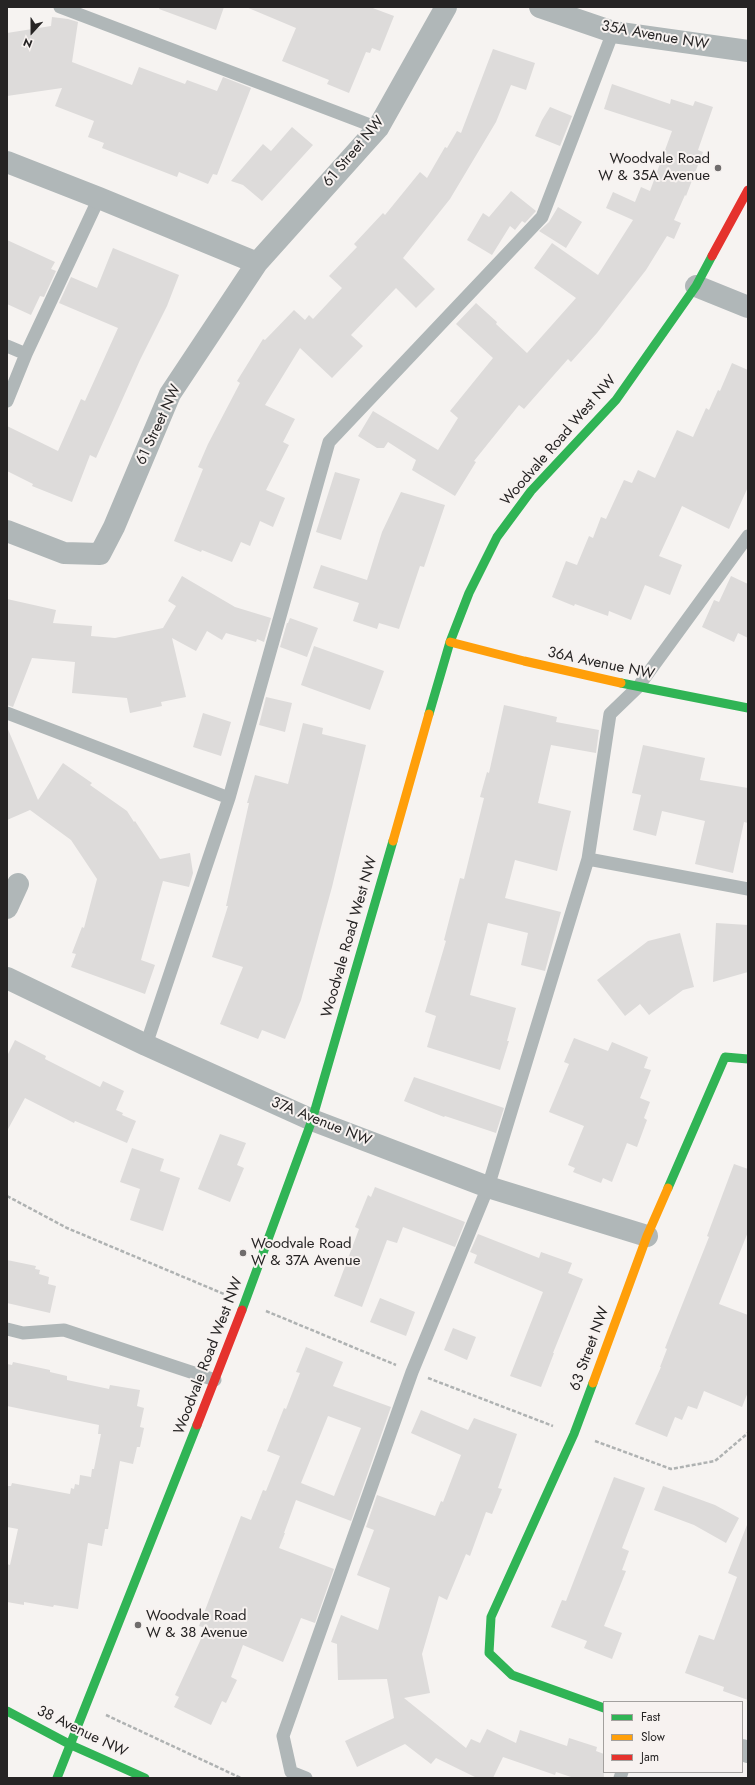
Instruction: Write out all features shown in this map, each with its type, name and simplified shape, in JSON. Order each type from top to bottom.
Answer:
[{"type":"street","name":"61 Street NW","points":[[7,531],[64,553],[100,554],[114,527],[170,394],[257,263],[378,128],[446,7]]},
{"type":"street","name":"35A Avenue NW","points":[[540,7],[613,32],[748,52]]},
{"type":"street","points":[[7,162],[257,263]]},
{"type":"street","name":"Woodvale Road West NW","points":[[57,1778],[245,1303],[312,1120],[450,642],[469,593],[497,538],[531,491],[616,400],[696,286],[748,190]]},
{"type":"street","points":[[696,286],[748,306]]},
{"type":"street","name":"36A Avenue NW","points":[[450,642],[511,660],[638,687],[748,708]]},
{"type":"street","points":[[7,908],[18,884]]},
{"type":"street","name":"37A Avenue NW","points":[[7,978],[146,1045],[312,1120],[488,1187],[647,1236]]},
{"type":"street","name":"63 Street NW","points":[[603,1708],[512,1675],[489,1653],[491,1617],[574,1434],[647,1236],[725,1057],[748,1059]]},
{"type":"street","name":"38 Avenue NW","points":[[7,1711],[71,1745],[145,1778]]},
{"type":"lane","points":[[60,7],[378,128]]},
{"type":"lane","points":[[146,1045],[229,798],[328,442],[542,217],[613,32]]},
{"type":"lane","points":[[7,401],[26,354],[99,198]]},
{"type":"lane","points":[[7,346],[26,354]]},
{"type":"lane","points":[[306,1778],[291,1772],[283,1736],[412,1372],[488,1187],[588,859],[610,714],[638,687],[748,536]]},
{"type":"lane","points":[[7,713],[229,798]]},
{"type":"lane","points":[[588,859],[748,889]]},
{"type":"lane","points":[[7,1329],[23,1333],[64,1330],[215,1380]]},
{"type":"path","points":[[7,1196],[67,1228],[412,1372],[574,1434],[671,1469],[715,1461],[748,1433]]},
{"type":"path","points":[[86,1706],[241,1778]]},
{"type":"building","points":[[160,7],[224,7],[216,30],[159,9]]},
{"type":"building","points":[[246,7],[370,7],[394,16],[380,51],[372,48],[370,53],[366,52],[349,93],[327,84],[329,80],[282,61],[296,28]]},
{"type":"building","points":[[52,17],[78,22],[72,62],[132,85],[139,67],[185,84],[187,80],[217,91],[223,77],[251,88],[217,175],[213,174],[208,184],[179,172],[177,177],[102,148],[104,143],[88,137],[94,121],[55,106],[62,88],[7,96],[7,33],[51,26]]},
{"type":"building","points":[[493,49],[535,63],[526,90],[511,85],[496,122],[450,199],[403,258],[435,289],[416,308],[396,288],[351,335],[363,346],[332,378],[300,348],[265,405],[295,419],[283,442],[289,445],[266,490],[285,498],[273,527],[260,521],[250,546],[241,542],[232,562],[174,541],[203,469],[198,467],[208,444],[240,383],[237,381],[263,339],[265,340],[294,310],[305,320],[309,315],[313,319],[342,288],[329,276],[357,247],[354,244],[383,213],[385,215],[420,172],[427,178],[445,147],[447,148],[457,131],[461,133]]},
{"type":"building","points":[[612,84],[670,104],[671,99],[693,106],[695,101],[713,107],[698,150],[703,152],[686,196],[685,195],[674,220],[681,223],[674,239],[667,236],[646,270],[597,333],[571,362],[568,359],[524,409],[519,405],[474,461],[476,462],[455,496],[412,470],[416,460],[388,442],[384,448],[377,448],[358,436],[373,411],[438,450],[458,418],[450,411],[493,358],[456,324],[476,303],[527,353],[576,298],[534,268],[552,243],[598,275],[633,220],[606,208],[613,192],[635,202],[641,187],[650,191],[672,131],[604,109]]},
{"type":"building","points":[[550,107],[572,116],[560,146],[535,136]]},
{"type":"building","points":[[292,127],[313,145],[262,201],[243,185],[231,181],[263,144],[271,151]]},
{"type":"building","points":[[511,191],[536,211],[525,223],[522,221],[515,230],[510,226],[492,255],[467,240],[483,213],[489,217]]},
{"type":"building","points":[[558,207],[582,222],[566,248],[539,231],[549,222]]},
{"type":"building","points":[[7,240],[55,262],[51,269],[56,271],[44,297],[40,296],[31,315],[7,304]]},
{"type":"building","points":[[113,248],[179,275],[167,306],[140,360],[96,458],[90,455],[72,502],[32,486],[33,484],[7,471],[7,426],[58,451],[81,399],[85,401],[118,328],[59,303],[71,277],[97,288]]},
{"type":"building","points":[[732,363],[748,370],[748,487],[729,529],[682,506],[659,556],[682,565],[670,595],[645,585],[631,620],[609,611],[608,616],[575,604],[574,606],[552,597],[566,561],[577,565],[589,536],[593,538],[601,517],[606,519],[624,480],[632,483],[638,470],[655,478],[677,430],[693,437],[706,408],[709,410],[718,390],[720,391]]},
{"type":"building","points":[[335,472],[360,479],[341,540],[316,532]]},
{"type":"building","points":[[401,492],[445,505],[424,567],[420,566],[399,629],[379,623],[377,629],[353,621],[359,603],[313,588],[321,565],[367,580],[382,532]]},
{"type":"building","points":[[182,576],[235,607],[271,618],[264,642],[257,639],[256,642],[226,633],[222,640],[207,631],[196,651],[172,638],[186,697],[161,702],[162,706],[130,713],[127,698],[72,693],[75,662],[32,658],[13,707],[7,705],[7,599],[56,610],[53,623],[92,626],[91,636],[115,638],[163,628],[176,606],[168,601]]},
{"type":"building","points":[[731,576],[748,584],[748,638],[738,633],[734,642],[702,627],[714,600],[719,602]]},
{"type":"building","points":[[290,618],[318,628],[307,657],[280,647],[287,623]]},
{"type":"building","points":[[314,646],[384,671],[370,710],[301,685]]},
{"type":"building","points":[[266,697],[292,703],[285,732],[259,725]]},
{"type":"building","points":[[504,705],[557,717],[556,722],[599,730],[596,753],[551,745],[538,803],[571,811],[557,871],[515,860],[505,898],[561,912],[545,971],[521,965],[528,933],[488,923],[470,995],[516,1008],[507,1041],[509,1041],[500,1070],[427,1047],[436,1016],[425,1012],[446,941],[444,940],[460,878],[464,879],[484,798],[480,797],[487,772],[489,773]]},
{"type":"building","points":[[203,713],[231,722],[221,756],[193,747]]},
{"type":"building","points":[[303,723],[323,728],[322,734],[366,745],[332,887],[301,1000],[285,1039],[262,1030],[258,1039],[220,1024],[243,967],[212,957],[228,906],[226,906],[249,803],[247,803],[255,775],[288,784]]},
{"type":"building","points":[[7,727],[38,800],[63,763],[92,783],[90,785],[127,811],[160,859],[190,853],[193,873],[189,887],[163,881],[141,960],[155,965],[145,994],[71,967],[76,954],[72,953],[82,927],[84,928],[97,879],[71,840],[30,810],[7,820]]},
{"type":"building","points":[[643,745],[705,758],[700,780],[748,788],[748,823],[744,822],[733,873],[695,864],[705,821],[662,811],[656,836],[633,830],[641,795],[632,793]]},
{"type":"building","points":[[716,923],[748,925],[748,972],[713,982]]},
{"type":"building","points":[[680,933],[694,987],[683,990],[649,1015],[640,1004],[625,1016],[597,980],[648,941]]},
{"type":"building","points":[[574,1038],[608,1051],[612,1042],[648,1057],[644,1068],[651,1070],[640,1098],[650,1102],[644,1118],[647,1120],[637,1147],[627,1143],[612,1182],[603,1178],[601,1183],[573,1172],[575,1168],[568,1165],[584,1126],[549,1112],[569,1064],[564,1062]]},
{"type":"building","points":[[15,1040],[46,1056],[45,1059],[100,1087],[103,1081],[124,1091],[116,1110],[123,1113],[122,1115],[136,1121],[127,1143],[75,1121],[74,1123],[25,1098],[7,1131],[7,1056]]},
{"type":"building","points":[[414,1077],[504,1108],[496,1133],[445,1116],[444,1117],[404,1101]]},
{"type":"building","points":[[220,1134],[246,1143],[237,1165],[244,1168],[230,1202],[198,1189]]},
{"type":"building","points":[[132,1148],[164,1159],[160,1171],[180,1178],[163,1231],[130,1220],[140,1189],[120,1182]]},
{"type":"building","points":[[734,1164],[748,1169],[748,1232],[719,1304],[748,1315],[748,1392],[742,1407],[704,1391],[697,1409],[688,1406],[682,1420],[675,1417],[667,1437],[635,1424],[661,1367],[667,1349],[665,1348],[709,1237],[707,1236]]},
{"type":"building","points":[[375,1187],[465,1222],[455,1247],[403,1227],[397,1243],[387,1240],[362,1307],[334,1296],[359,1229],[355,1227],[368,1195],[371,1197]]},
{"type":"building","points":[[478,1234],[539,1258],[541,1252],[572,1263],[568,1273],[583,1279],[541,1387],[510,1376],[543,1292],[474,1263],[477,1255],[470,1252]]},
{"type":"building","points":[[7,1260],[36,1266],[35,1269],[40,1270],[39,1274],[49,1277],[48,1284],[56,1286],[50,1313],[7,1303]]},
{"type":"building","points":[[380,1298],[415,1312],[406,1336],[370,1322]]},
{"type":"building","points":[[453,1328],[476,1337],[467,1360],[444,1350]]},
{"type":"building","points":[[306,1347],[343,1362],[333,1386],[391,1407],[351,1521],[296,1500],[284,1533],[279,1548],[334,1569],[315,1623],[301,1618],[283,1662],[243,1645],[231,1677],[237,1680],[226,1703],[222,1701],[211,1725],[174,1707],[179,1697],[175,1695],[206,1628],[199,1626],[241,1516],[251,1520],[263,1490],[266,1491],[280,1456],[267,1451],[300,1373],[296,1372]],"holes":[[[328,1416],[361,1428],[334,1496],[301,1483]]]},
{"type":"building","points":[[13,1362],[50,1370],[50,1372],[67,1376],[67,1380],[109,1389],[110,1385],[140,1390],[137,1406],[144,1408],[140,1427],[144,1428],[140,1447],[137,1447],[133,1464],[120,1461],[108,1529],[105,1529],[102,1546],[88,1543],[78,1609],[54,1605],[53,1607],[24,1602],[24,1605],[7,1602],[7,1564],[10,1565],[18,1529],[7,1527],[7,1486],[11,1486],[12,1483],[70,1494],[71,1488],[74,1489],[75,1484],[79,1485],[80,1475],[91,1477],[101,1434],[98,1434],[99,1425],[7,1406],[7,1364],[12,1365]]},
{"type":"building","points":[[421,1410],[468,1430],[474,1418],[517,1434],[498,1488],[502,1489],[492,1514],[486,1512],[470,1556],[466,1554],[447,1600],[439,1596],[422,1654],[430,1693],[404,1698],[466,1748],[471,1739],[480,1743],[487,1729],[516,1743],[520,1730],[567,1746],[569,1738],[597,1747],[596,1751],[603,1754],[604,1778],[574,1778],[556,1772],[555,1775],[503,1757],[493,1778],[477,1778],[436,1758],[431,1764],[405,1744],[357,1767],[345,1741],[394,1718],[387,1679],[338,1680],[337,1644],[331,1642],[341,1615],[378,1630],[390,1588],[357,1575],[374,1530],[366,1527],[377,1495],[435,1516],[441,1501],[443,1502],[461,1455],[411,1433]]},
{"type":"building","points":[[614,1477],[645,1488],[622,1548],[629,1551],[622,1570],[626,1571],[604,1626],[622,1633],[612,1659],[584,1648],[587,1641],[551,1627],[562,1600],[566,1601]]},
{"type":"building","points":[[663,1486],[715,1505],[739,1518],[726,1543],[694,1525],[654,1510]]},
{"type":"building","points":[[747,1525],[748,1700],[723,1691],[724,1687],[685,1673],[699,1635],[714,1640],[737,1577],[728,1573]]},
{"type":"traffic: fast","points":[[429,714],[450,642],[469,593],[497,537],[531,491],[616,400],[696,286],[712,256]]},
{"type":"traffic: fast","points":[[621,683],[748,708]]},
{"type":"traffic: fast","points":[[242,1310],[312,1120],[393,841]]},
{"type":"traffic: fast","points":[[668,1188],[725,1057],[748,1059]]},
{"type":"traffic: fast","points":[[593,1383],[574,1434],[491,1617],[489,1653],[512,1675],[603,1708]]},
{"type":"traffic: fast","points":[[57,1778],[197,1425]]},
{"type":"traffic: fast","points":[[7,1711],[71,1745],[145,1778]]},
{"type":"traffic: slow","points":[[450,642],[524,661],[621,683]]},
{"type":"traffic: slow","points":[[393,841],[429,714]]},
{"type":"traffic: slow","points":[[593,1383],[647,1236],[668,1188]]},
{"type":"traffic: jam","points":[[712,256],[748,190]]},
{"type":"traffic: jam","points":[[197,1425],[242,1310]]},
{"type":"place","name":"Woodvale Road W & 35A Avenue","points":[[718,168]]},
{"type":"place","name":"Woodvale Road W & 37A Avenue","points":[[243,1253]]},
{"type":"place","name":"Woodvale Road W & 38 Avenue","points":[[138,1625]]}]
